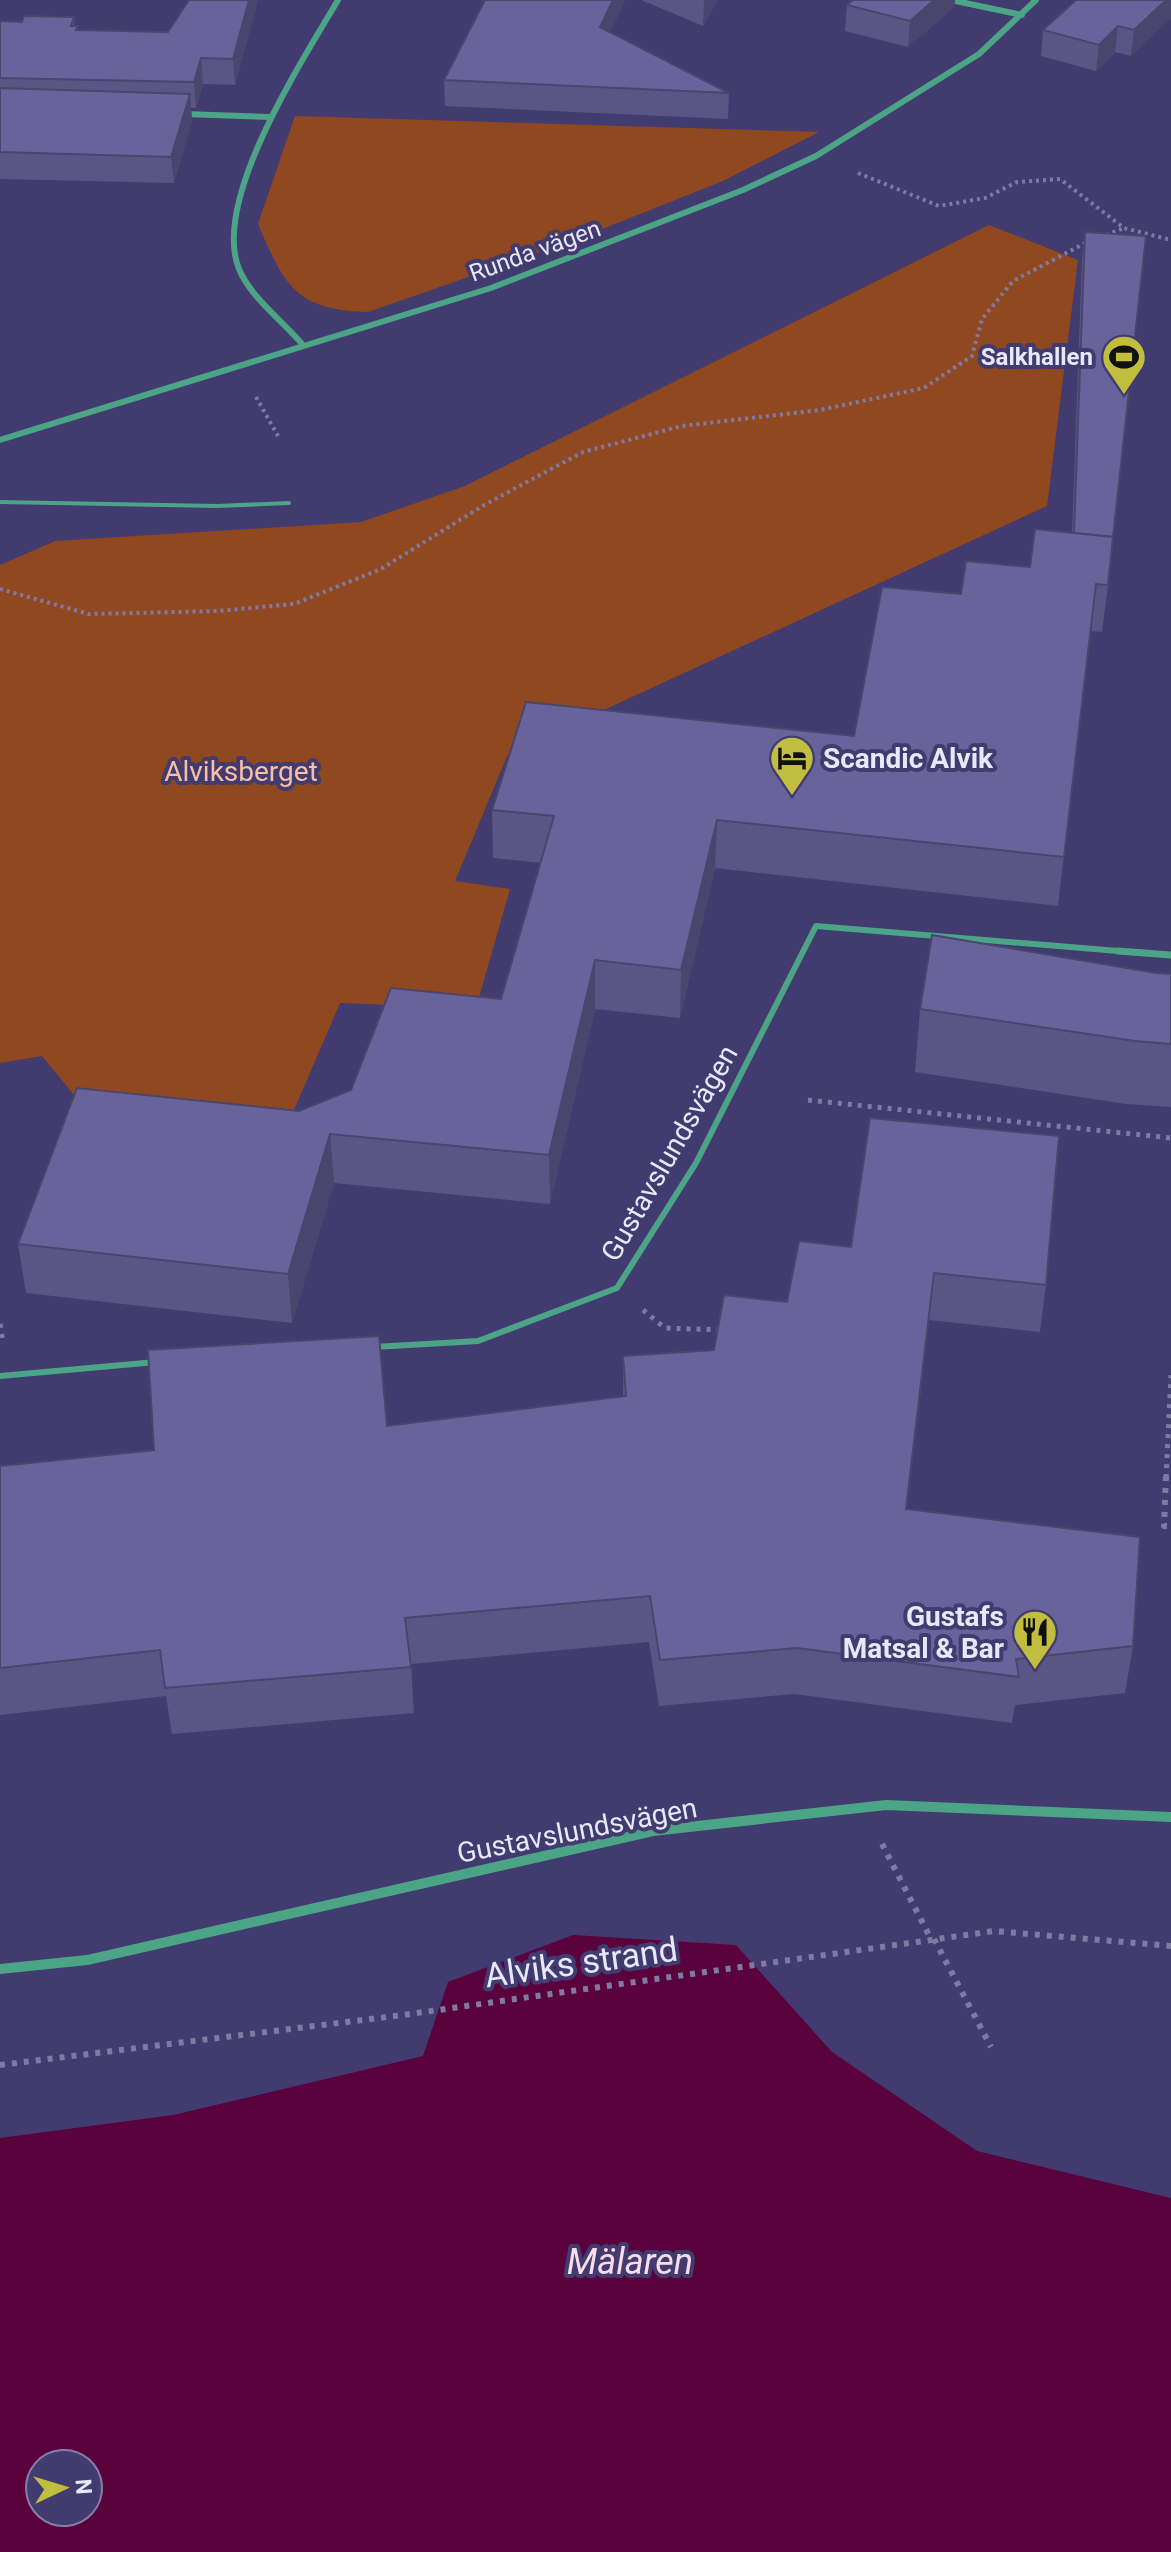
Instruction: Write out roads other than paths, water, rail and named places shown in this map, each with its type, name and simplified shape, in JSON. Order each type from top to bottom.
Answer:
[{"type":"street","points":[[302,344],[239,268],[233,228],[255,153],[271,117],[338,0]]},
{"type":"street","points":[[951,0],[1022,15]]},
{"type":"street","name":"Runda vägen","points":[[0,440],[491,288],[606,246],[816,156],[979,54],[1036,0]]},
{"type":"street","points":[[175,114],[271,117]]},
{"type":"street","name":"Gustavslundsvägen","points":[[1118,951],[1171,955]]},
{"type":"street","name":"Gustavslundsvägen","points":[[0,1969],[87,1960],[653,1831],[886,1805],[1171,1817]]},
{"type":"lane","points":[[0,502],[217,506],[289,503]]},
{"type":"lane","name":"Gustavslundsvägen","points":[[367,1348],[478,1341],[617,1288],[696,1163],[816,926],[1118,951]]},
{"type":"lane","points":[[0,1376],[169,1361]]},
{"type":"water","name":"Mälaren","points":[[573,1935],[736,1945],[832,2052],[977,2151],[1171,2198],[1171,2552],[0,2552],[0,2138],[173,2115],[423,2056],[448,1982]]},
{"type":"place","name":"Salkhallen","points":[[1124,396]]},
{"type":"place","name":"Scandic Alvik","points":[[792,797]]},
{"type":"place","name":"Gustafs Matsal & Bar","points":[[1035,1671]]},
{"type":"park label","name":"Alviksberget","points":[[241,771]]}]
